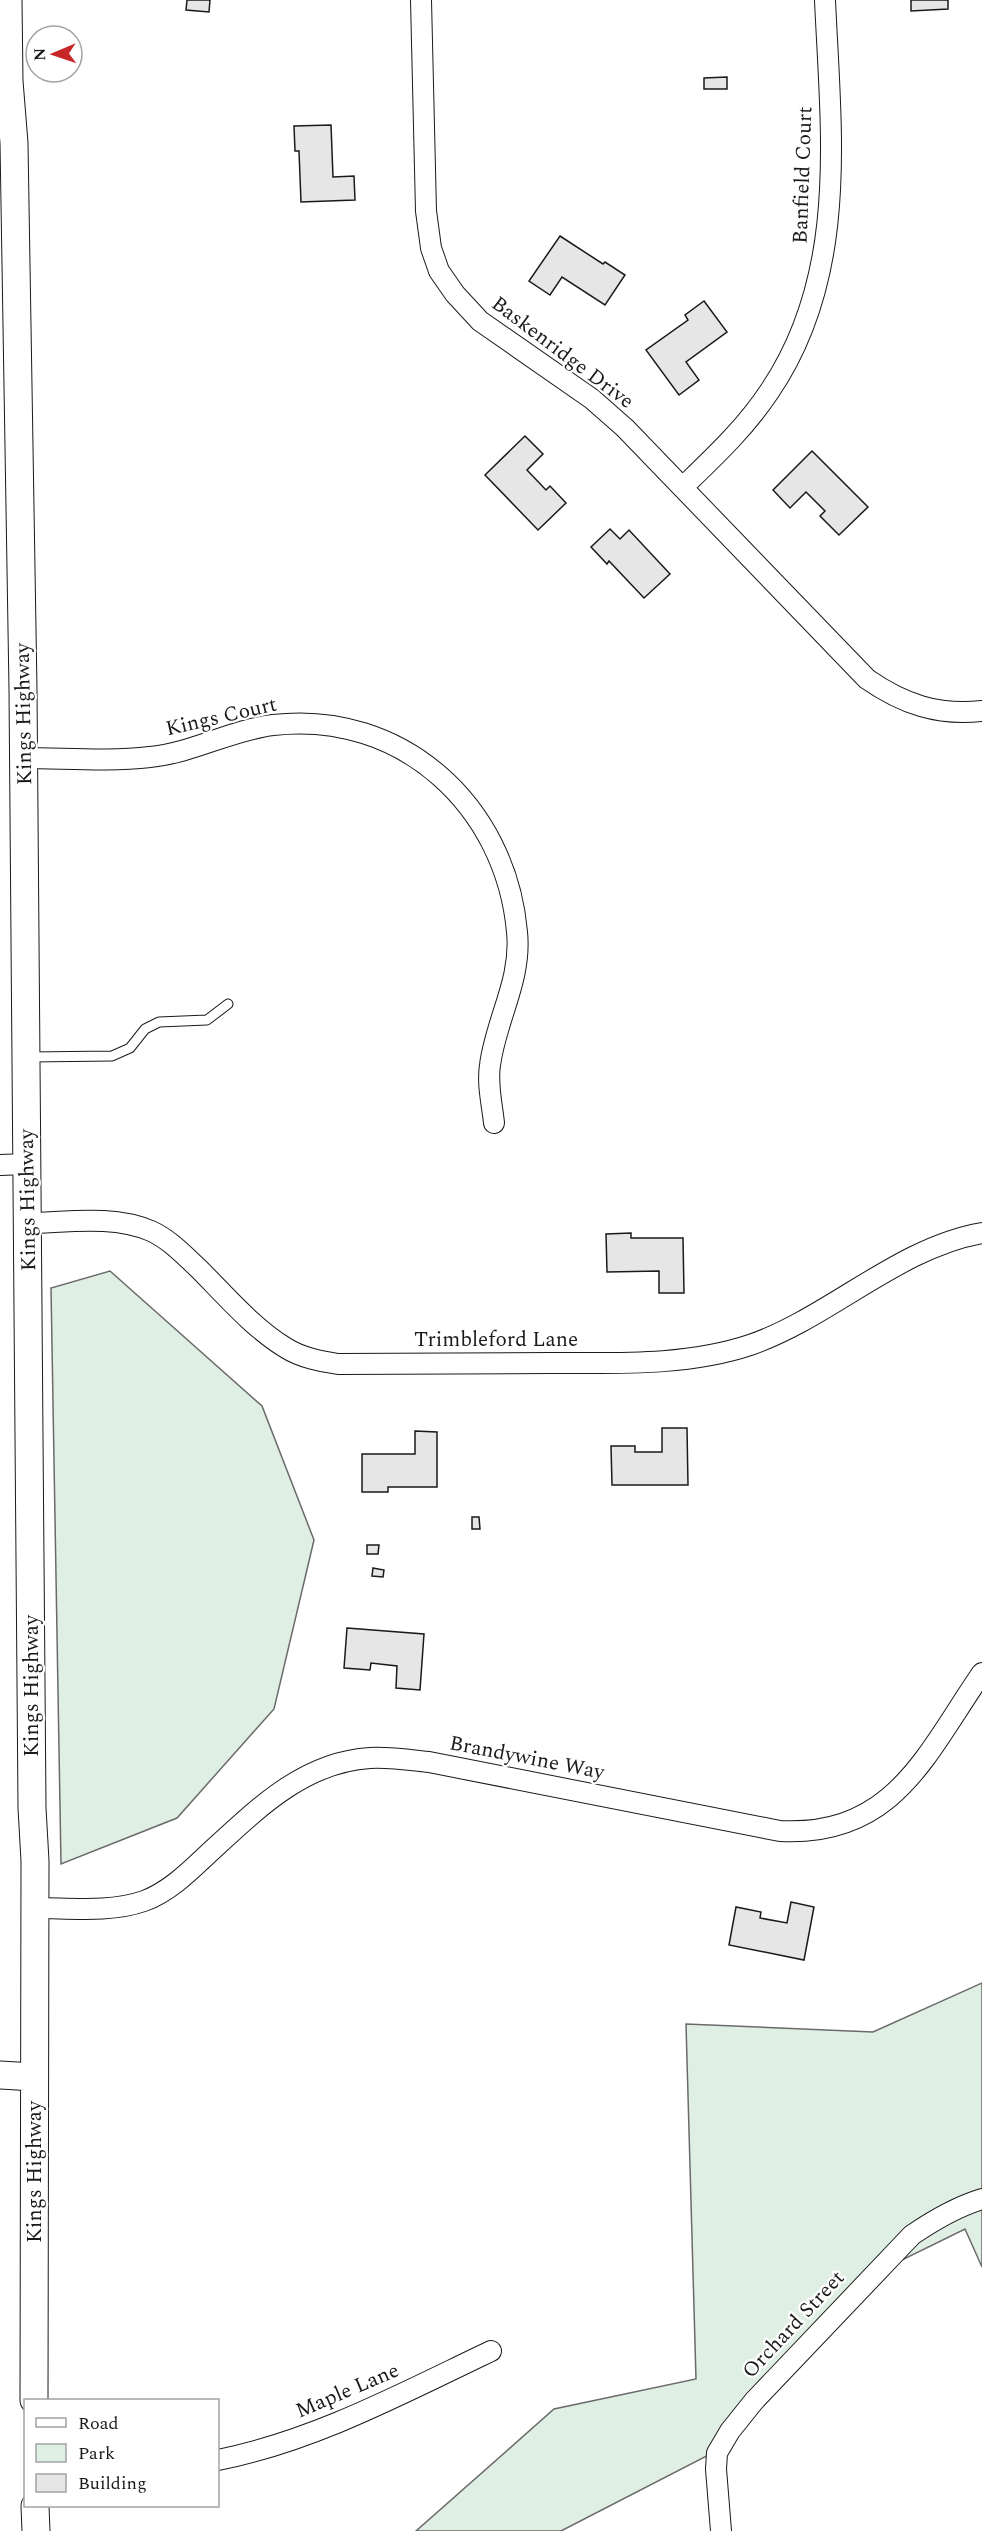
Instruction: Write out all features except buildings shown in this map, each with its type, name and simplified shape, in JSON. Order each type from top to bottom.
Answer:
[{"type":"street","name":"Kings Highway","points":[[8,0],[5,81],[14,143],[8,242],[23,758],[26,1057],[13,1164],[29,1223],[32,1785],[35,1908],[34,2399]]},
{"type":"street","name":"Baskenridge Drive","points":[[421,0],[426,211],[431,248],[440,271],[454,294],[480,321],[592,399],[626,428],[867,679],[889,694],[929,710],[960,713],[982,711]]},
{"type":"street","name":"Banfield Court","points":[[684,486],[735,435],[767,395],[795,347],[818,285],[827,237],[831,182],[825,0]]},
{"type":"street","name":"Kings Court","points":[[23,758],[152,757],[254,728],[299,723],[366,734],[392,745],[428,766],[461,795],[486,830],[502,864],[515,906],[518,936],[515,975],[490,1066],[489,1086],[495,1124]]},
{"type":"street","name":"Trimbleford Lane","points":[[29,1223],[102,1221],[138,1226],[153,1232],[183,1254],[261,1329],[286,1348],[318,1361],[338,1364],[628,1363],[712,1355],[750,1345],[780,1332],[926,1251],[961,1236],[982,1233]]},
{"type":"street","name":"Brandywine Way","points":[[35,1908],[101,1908],[128,1905],[151,1898],[181,1878],[282,1789],[329,1767],[369,1758],[429,1762],[780,1831],[815,1832],[864,1816],[901,1789],[982,1673]]},
{"type":"street","points":[[0,2075],[34,2078]]},
{"type":"street","name":"Orchard Street","points":[[721,2531],[722,2516],[716,2469],[717,2453],[736,2423],[840,2309],[912,2235],[935,2219],[982,2199]]},
{"type":"street","name":"Maple Lane","points":[[219,2460],[286,2441],[351,2418],[491,2351]]},
{"type":"street","points":[[35,2507],[36,2531]]},
{"type":"lane","points":[[26,1057],[112,1056],[130,1048],[145,1029],[159,1022],[207,1020],[228,1004]]},
{"type":"green space","points":[[110,1271],[262,1406],[314,1540],[274,1709],[177,1818],[61,1864],[51,1288]]},
{"type":"green space","points":[[982,1983],[982,2267],[965,2229],[861,2280],[732,2443],[561,2531],[416,2531],[554,2409],[696,2379],[686,2024],[873,2032]]}]
